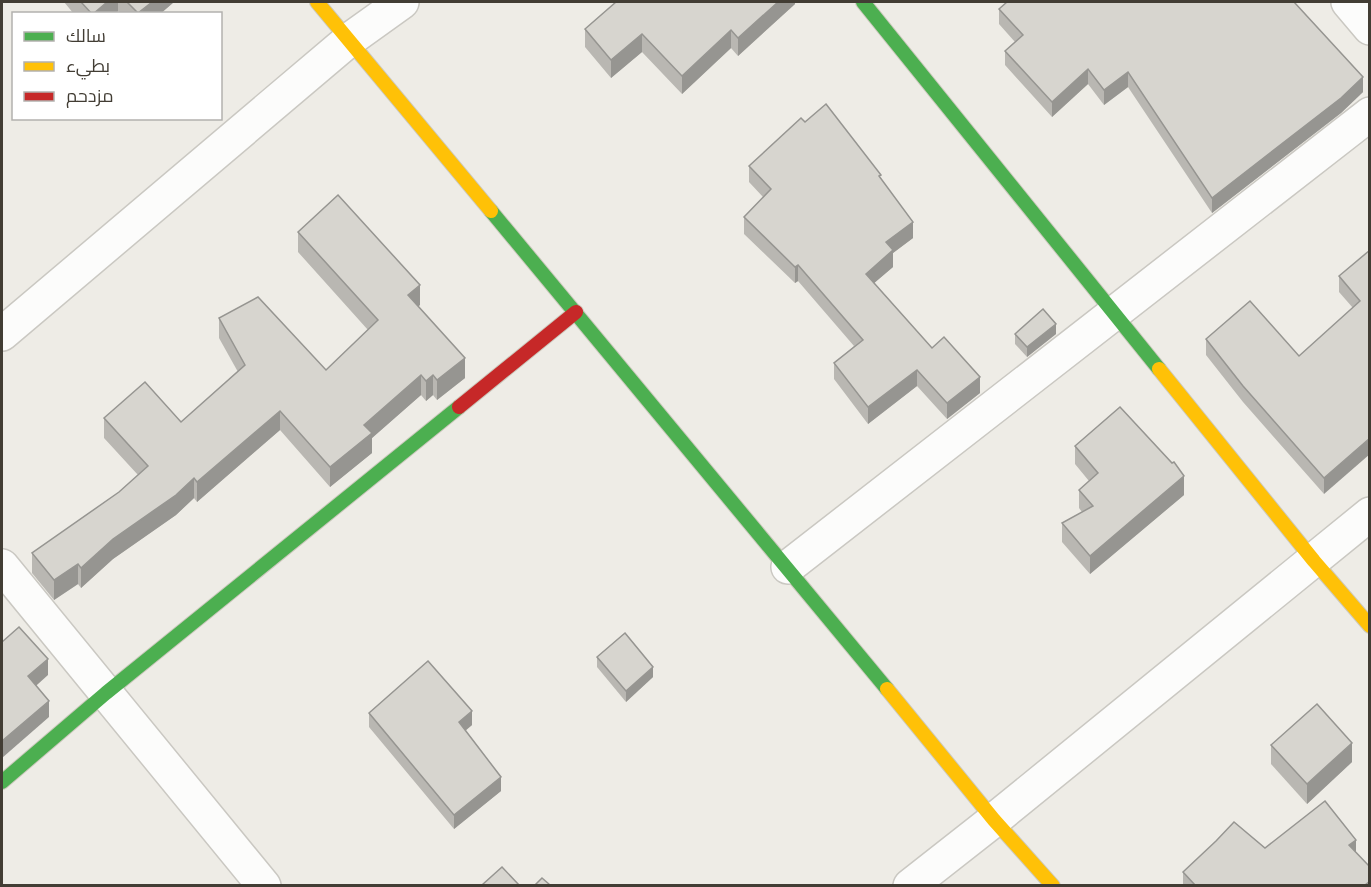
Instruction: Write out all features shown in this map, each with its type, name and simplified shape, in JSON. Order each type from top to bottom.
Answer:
[{"type":"street","points":[[317,2],[788,567],[994,820],[1053,885]]},
{"type":"street","points":[[2,334],[349,40],[402,2]]},
{"type":"street","points":[[863,2],[1314,561],[1370,626]]},
{"type":"street","points":[[1348,2],[1370,28]]},
{"type":"street","points":[[788,567],[1370,114]]},
{"type":"street","points":[[2,782],[106,693],[576,312]]},
{"type":"street","points":[[910,885],[994,820],[1370,514]]},
{"type":"street","points":[[2,566],[264,885]]},
{"type":"building","points":[[81,2],[107,2],[95,12],[90,12]]},
{"type":"building","points":[[127,2],[152,2],[139,12]]},
{"type":"building","points":[[616,2],[778,2],[738,38],[731,30],[682,76],[642,34],[611,60],[585,29]]},
{"type":"building","points":[[1007,2],[1294,2],[1363,77],[1341,98],[1212,198],[1128,72],[1104,90],[1088,69],[1052,102],[1005,51],[1023,35],[999,9]]},
{"type":"building","points":[[826,104],[881,175],[879,176],[913,222],[886,242],[893,250],[866,274],[932,348],[944,337],[980,377],[947,403],[917,370],[868,407],[834,363],[863,340],[798,265],[795,267],[744,217],[771,189],[749,166],[801,118],[805,122]]},
{"type":"building","points":[[338,195],[420,285],[408,295],[465,358],[437,380],[433,375],[426,381],[421,375],[364,425],[372,433],[330,467],[280,411],[197,482],[194,478],[176,495],[113,539],[81,568],[78,564],[54,580],[32,553],[119,492],[148,466],[104,418],[145,382],[181,422],[245,365],[219,318],[258,297],[326,370],[378,320],[298,232]]},
{"type":"building","points":[[1370,250],[1370,438],[1324,478],[1243,386],[1206,339],[1250,301],[1299,356],[1360,301],[1339,276]]},
{"type":"building","points":[[1043,309],[1056,324],[1027,347],[1015,334]]},
{"type":"building","points":[[1120,407],[1172,463],[1174,462],[1184,476],[1090,556],[1062,523],[1093,506],[1079,490],[1098,473],[1075,446]]},
{"type":"building","points":[[19,627],[48,659],[28,676],[49,701],[2,741],[2,642]]},
{"type":"building","points":[[625,633],[653,667],[626,691],[597,657]]},
{"type":"building","points":[[428,661],[472,711],[459,722],[501,777],[454,815],[369,713]]},
{"type":"building","points":[[1317,704],[1352,743],[1307,784],[1271,745]]},
{"type":"building","points":[[1325,801],[1356,840],[1349,845],[1370,867],[1370,881],[1365,885],[1195,885],[1183,872],[1234,822],[1265,848]]},
{"type":"building","points":[[502,867],[519,885],[482,885]]},
{"type":"building","points":[[542,878],[550,885],[535,885]]},
{"type":"traffic: fast","points":[[863,2],[1159,369]]},
{"type":"traffic: fast","points":[[491,211],[887,689]]},
{"type":"traffic: fast","points":[[2,782],[106,693],[459,407]]},
{"type":"traffic: slow","points":[[317,2],[491,211]]},
{"type":"traffic: slow","points":[[1159,369],[1314,561],[1370,626]]},
{"type":"traffic: slow","points":[[887,689],[994,820],[1053,886]]},
{"type":"traffic: jam","points":[[459,407],[576,312]]}]
